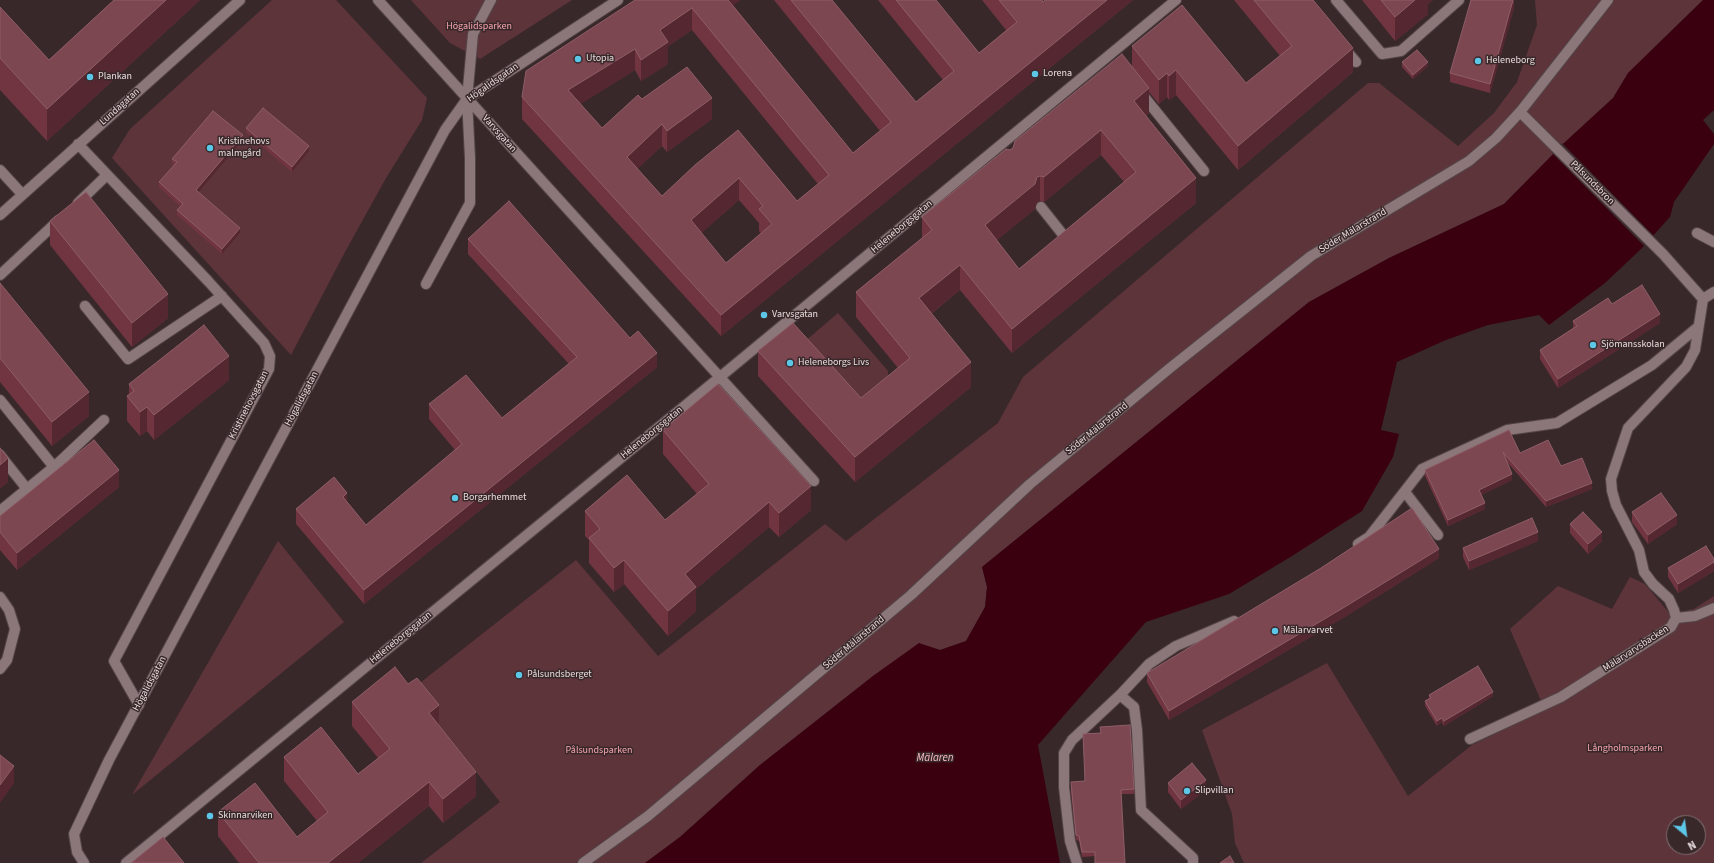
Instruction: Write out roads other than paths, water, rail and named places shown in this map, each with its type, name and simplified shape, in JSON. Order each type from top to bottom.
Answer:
[{"type":"street","name":"Lundagatan","points":[[0,214],[240,0]]},
{"type":"street","name":"Varvsgatan","points":[[378,0],[814,481]]},
{"type":"street","points":[[426,284],[470,203],[470,158],[467,99],[473,34],[491,0]]},
{"type":"street","name":"Högalidsgatan","points":[[84,863],[77,852],[74,834],[109,760],[445,130],[467,99],[618,0]]},
{"type":"street","name":"Heleneborgsgatan","points":[[126,863],[720,377],[997,153],[1112,57],[1176,0]]},
{"type":"street","points":[[1336,0],[1382,54],[1401,51],[1459,0]]},
{"type":"street","name":"Söder Mälarstrand","points":[[583,863],[648,816],[911,595],[1030,484],[1170,368],[1311,256],[1469,161],[1496,138],[1520,112],[1608,0]]},
{"type":"street","points":[[1337,40],[1356,62]]},
{"type":"street","points":[[1134,85],[1204,171]]},
{"type":"street","name":"Pålsundsbron","points":[[1520,112],[1663,254],[1703,299]]},
{"type":"street","name":"Kristinehovsgatan","points":[[78,144],[222,296],[264,343],[270,356],[269,369],[114,661],[139,705]]},
{"type":"street","points":[[0,170],[22,194]]},
{"type":"street","points":[[0,275],[107,176]]},
{"type":"street","points":[[1041,207],[1064,236]]},
{"type":"street","points":[[1697,233],[1714,242]]},
{"type":"street","points":[[1703,299],[1714,292]]},
{"type":"street","points":[[85,306],[128,359],[222,296]]},
{"type":"street","name":"Mälarvarvsbacken","points":[[1470,739],[1561,697],[1671,627],[1676,618],[1669,599],[1653,584],[1644,572],[1639,550],[1616,505],[1612,491],[1611,479],[1628,428],[1686,367],[1695,350],[1703,299]]},
{"type":"street","points":[[1349,550],[1369,537],[1422,469],[1506,430],[1557,423],[1652,365],[1698,327]]},
{"type":"street","points":[[0,400],[54,466]]},
{"type":"street","points":[[0,511],[54,466],[104,420]]},
{"type":"street","points":[[0,455],[27,489]]},
{"type":"street","points":[[1405,492],[1438,535]]},
{"type":"street","points":[[0,597],[9,610],[15,629],[7,660],[0,669]]},
{"type":"street","points":[[1676,618],[1695,616],[1714,608]]},
{"type":"street","points":[[1076,863],[1070,841],[1064,787],[1064,753],[1072,740],[1120,695],[1149,664],[1176,646],[1228,625],[1241,617]]},
{"type":"street","points":[[1120,695],[1134,707],[1137,730],[1141,810],[1193,858],[1193,863]]},
{"type":"water","name":"Mälaren","points":[[1703,0],[1714,0],[1714,110],[1703,120],[1714,134],[1714,144],[1674,202],[1670,217],[1641,249],[1605,283],[1549,325],[1539,315],[1488,325],[1446,340],[1397,362],[1381,430],[1399,434],[1393,457],[1362,511],[1229,594],[1146,622],[1038,745],[1060,863],[645,863],[680,837],[760,765],[873,676],[919,643],[940,650],[966,641],[985,607],[987,587],[982,567],[1309,302],[1389,258],[1504,204],[1564,143],[1613,98],[1628,73]]},
{"type":"place","name":"Utopia","points":[[578,59]]},
{"type":"place","name":"Heleneborg","points":[[1478,61]]},
{"type":"place","name":"Lorena","points":[[1035,74]]},
{"type":"place","name":"Plankan","points":[[90,77]]},
{"type":"place","name":"Kristinehovs malmgård","points":[[210,148]]},
{"type":"place","name":"Varvsgatan","points":[[764,315]]},
{"type":"place","name":"Sjömansskolan","points":[[1593,345]]},
{"type":"place","name":"Heleneborgs Livs","points":[[790,363]]},
{"type":"place","name":"Borgarhemmet","points":[[455,498]]},
{"type":"place","name":"Mälarvarvet","points":[[1275,631]]},
{"type":"place","name":"Pålsundsberget","points":[[519,675]]},
{"type":"place","name":"Slipvillan","points":[[1187,791]]},
{"type":"place","name":"Skinnarviken","points":[[210,816]]},
{"type":"park label","name":"Högalidsparken","points":[[479,27]]},
{"type":"park label","name":"Långholmsparken","points":[[1625,749]]},
{"type":"park label","name":"Pålsundsparken","points":[[599,751]]}]
